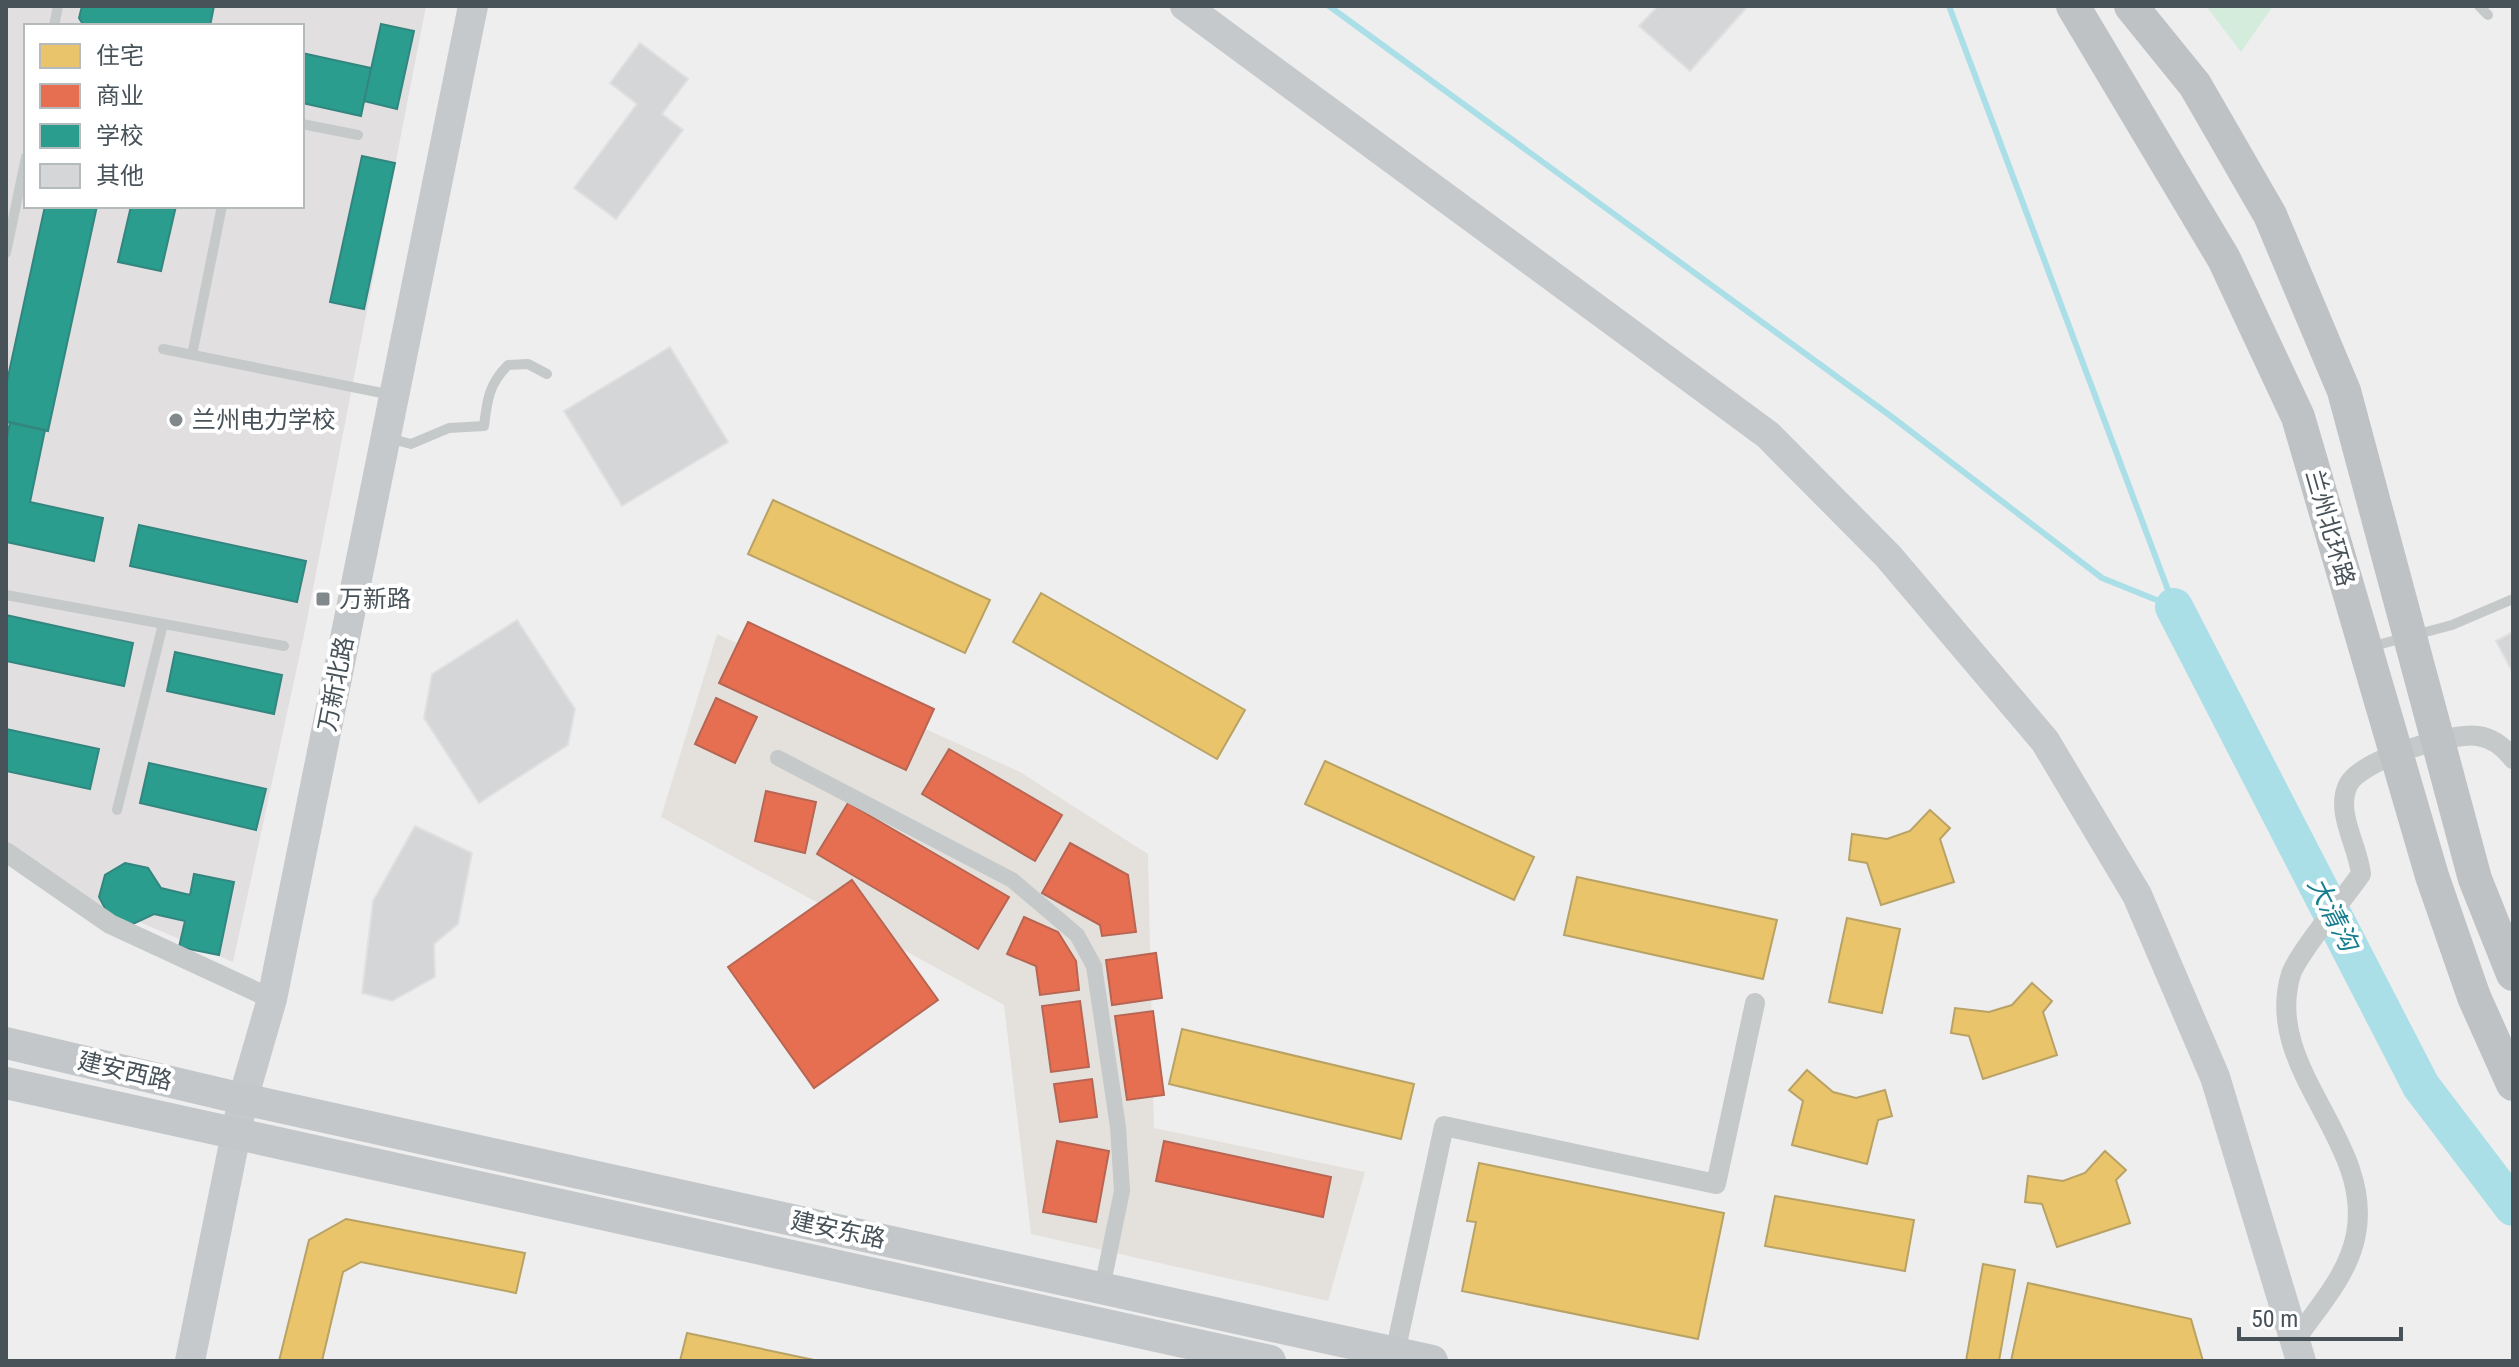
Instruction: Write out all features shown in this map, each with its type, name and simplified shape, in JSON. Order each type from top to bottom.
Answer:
[{"type":"highway","name":"兰州北环路","points":[[2131,6],[2195,85],[2270,215],[2344,391],[2475,879],[2513,974]]},
{"type":"highway","name":"兰州北环路","points":[[2076,10],[2224,259],[2298,417],[2407,796],[2474,997],[2513,1084]]},
{"type":"main road","name":"万新北路","points":[[190,1361],[243,1099],[272,999],[473,6]]},
{"type":"main road","points":[[1185,6],[1768,435],[1888,556],[2045,741],[2137,895],[2215,1077],[2298,1350]]},
{"type":"main road","name":"建安西路","points":[[6,1043],[243,1099]]},
{"type":"main road","name":"建安西路","points":[[6,1083],[236,1132]]},
{"type":"main road","name":"建安东路","points":[[243,1099],[1432,1361]]},
{"type":"main road","name":"建安东路","points":[[236,1132],[1270,1361]]},
{"type":"street","points":[[2298,1350],[2346,1265],[2358,1216],[2355,1178],[2293,1049],[2287,1006],[2292,970],[2361,874],[2359,852],[2344,806],[2354,774],[2395,753],[2472,735],[2492,740],[2513,759]]},
{"type":"street","points":[[778,758],[1012,880],[1077,935],[1094,966],[1118,1127],[1122,1191],[1102,1288]]},
{"type":"street","points":[[6,852],[110,924],[272,999]]},
{"type":"street","points":[[1395,1353],[1444,1126],[1716,1184],[1755,1003]]},
{"type":"lane","points":[[2479,6],[2488,15]]},
{"type":"lane","points":[[304,124],[358,135]]},
{"type":"lane","points":[[6,253],[24,167]]},
{"type":"lane","points":[[192,355],[222,208]]},
{"type":"lane","points":[[163,349],[394,396]]},
{"type":"lane","points":[[386,438],[411,444],[449,428],[484,426],[487,395],[493,379],[508,365],[528,364],[547,374]]},
{"type":"lane","points":[[6,595],[284,646]]},
{"type":"lane","points":[[2364,648],[2452,625],[2513,599]]},
{"type":"lane","points":[[117,810],[163,624]]},
{"type":"shaded area","name":"兰州电力学校","points":[[6,6],[426,6],[304,635],[233,962],[60,888],[6,852]]},
{"type":"shaded area","points":[[717,634],[1020,772],[1148,854],[1154,1128],[1365,1172],[1328,1301],[1031,1234],[1004,1005],[661,817]]},
{"type":"green space","points":[[2206,6],[2273,6],[2241,52]]},
{"type":"building: 住宅","points":[[773,500],[990,600],[965,653],[748,554]]},
{"type":"building: 住宅","points":[[1041,593],[1245,710],[1217,759],[1013,642]]},
{"type":"building: 住宅","points":[[1325,761],[1534,857],[1514,900],[1305,804]]},
{"type":"building: 住宅","points":[[1930,810],[1950,828],[1940,839],[1954,882],[1881,905],[1867,863],[1849,860],[1852,834],[1887,839],[1910,831]]},
{"type":"building: 住宅","points":[[1577,877],[1777,920],[1763,979],[1564,935]]},
{"type":"building: 住宅","points":[[1847,918],[1900,929],[1882,1013],[1829,1002]]},
{"type":"building: 住宅","points":[[2032,983],[2052,1001],[2043,1012],[2057,1055],[1983,1079],[1969,1036],[1951,1033],[1955,1008],[1989,1012],[2012,1005]]},
{"type":"building: 住宅","points":[[1182,1029],[1414,1084],[1401,1139],[1169,1084]]},
{"type":"building: 住宅","points":[[1807,1070],[1833,1092],[1856,1098],[1885,1090],[1892,1116],[1878,1120],[1867,1164],[1792,1145],[1803,1101],[1789,1090]]},
{"type":"building: 住宅","points":[[2105,1151],[2126,1170],[2116,1180],[2130,1223],[2057,1247],[2042,1204],[2025,1202],[2028,1176],[2063,1181],[2085,1173]]},
{"type":"building: 住宅","points":[[1479,1163],[1724,1213],[1698,1339],[1462,1291],[1476,1222],[1467,1221]]},
{"type":"building: 住宅","points":[[1775,1196],[1914,1220],[1905,1271],[1765,1246]]},
{"type":"building: 住宅","points":[[346,1219],[525,1253],[516,1293],[361,1262],[343,1272],[322,1361],[279,1361],[309,1240]]},
{"type":"building: 住宅","points":[[1983,1264],[2015,1270],[1999,1361],[1966,1361]]},
{"type":"building: 住宅","points":[[2028,1283],[2191,1319],[2203,1361],[2011,1361]]},
{"type":"building: 住宅","points":[[687,1333],[819,1361],[680,1361]]},
{"type":"building: 商业","points":[[748,622],[934,709],[906,770],[719,683]]},
{"type":"building: 商业","points":[[716,698],[757,717],[735,763],[695,744]]},
{"type":"building: 商业","points":[[949,749],[1062,815],[1035,861],[922,794]]},
{"type":"building: 商业","points":[[766,791],[816,802],[805,853],[755,841]]},
{"type":"building: 商业","points":[[848,803],[1009,897],[978,949],[817,854]]},
{"type":"building: 商业","points":[[1070,843],[1128,875],[1136,932],[1102,936],[1100,925],[1042,893]]},
{"type":"building: 商业","points":[[852,880],[938,1000],[814,1088],[728,967]]},
{"type":"building: 商业","points":[[1024,917],[1058,932],[1076,961],[1079,990],[1040,995],[1036,966],[1007,954]]},
{"type":"building: 商业","points":[[1156,953],[1162,998],[1112,1005],[1106,960]]},
{"type":"building: 商业","points":[[1080,1001],[1089,1067],[1051,1072],[1042,1006]]},
{"type":"building: 商业","points":[[1153,1011],[1164,1095],[1127,1100],[1115,1016]]},
{"type":"building: 商业","points":[[1092,1079],[1097,1117],[1060,1122],[1054,1084]]},
{"type":"building: 商业","points":[[1057,1141],[1109,1151],[1096,1222],[1043,1212]]},
{"type":"building: 商业","points":[[1164,1141],[1331,1177],[1323,1217],[1156,1181]]},
{"type":"building: 学校","points":[[82,6],[214,6],[210,24],[83,24],[79,18]]},
{"type":"building: 学校","points":[[381,24],[414,31],[397,109],[364,101]]},
{"type":"building: 学校","points":[[304,53],[371,68],[361,116],[304,103]]},
{"type":"building: 学校","points":[[362,156],[395,163],[364,309],[330,302]]},
{"type":"building: 学校","points":[[45,208],[97,208],[48,431],[6,422],[6,386]]},
{"type":"building: 学校","points":[[131,208],[176,208],[161,271],[118,262]]},
{"type":"building: 学校","points":[[10,422],[45,430],[30,502],[103,518],[94,561],[6,542],[6,442]]},
{"type":"building: 学校","points":[[139,525],[306,561],[297,602],[130,566]]},
{"type":"building: 学校","points":[[6,615],[133,643],[124,686],[6,661]]},
{"type":"building: 学校","points":[[175,652],[282,675],[274,714],[167,691]]},
{"type":"building: 学校","points":[[6,729],[99,749],[90,789],[6,771]]},
{"type":"building: 学校","points":[[149,763],[266,789],[256,830],[140,803]]},
{"type":"building: 学校","points":[[125,863],[148,868],[161,888],[190,895],[194,874],[234,882],[219,955],[179,947],[185,921],[154,914],[133,924],[110,918],[99,897],[105,875]]},
{"type":"building: 其他","points":[[1658,6],[1748,6],[1690,71],[1639,26]]},
{"type":"building: 其他","points":[[640,43],[688,79],[662,114],[683,130],[616,219],[574,188],[637,104],[610,83]]},
{"type":"building: 其他","points":[[670,347],[728,442],[622,506],[564,411]]},
{"type":"building: 其他","points":[[517,620],[575,709],[568,745],[479,803],[424,718],[432,674]]},
{"type":"building: 其他","points":[[2513,632],[2513,673],[2496,641]]},
{"type":"building: 其他","points":[[415,826],[472,853],[458,924],[434,944],[435,977],[392,1001],[362,993],[373,901]]},
{"type":"waterway","points":[[1329,6],[1892,417],[2102,578],[2174,607]]},
{"type":"waterway","points":[[1949,6],[2174,606]]},
{"type":"waterway","name":"大清沟","points":[[2174,607],[2421,1086],[2513,1207]]},
{"type":"place","name":"兰州电力学校","points":[[176,420]]},
{"type":"place","name":"万新路","points":[[323,599]]}]
